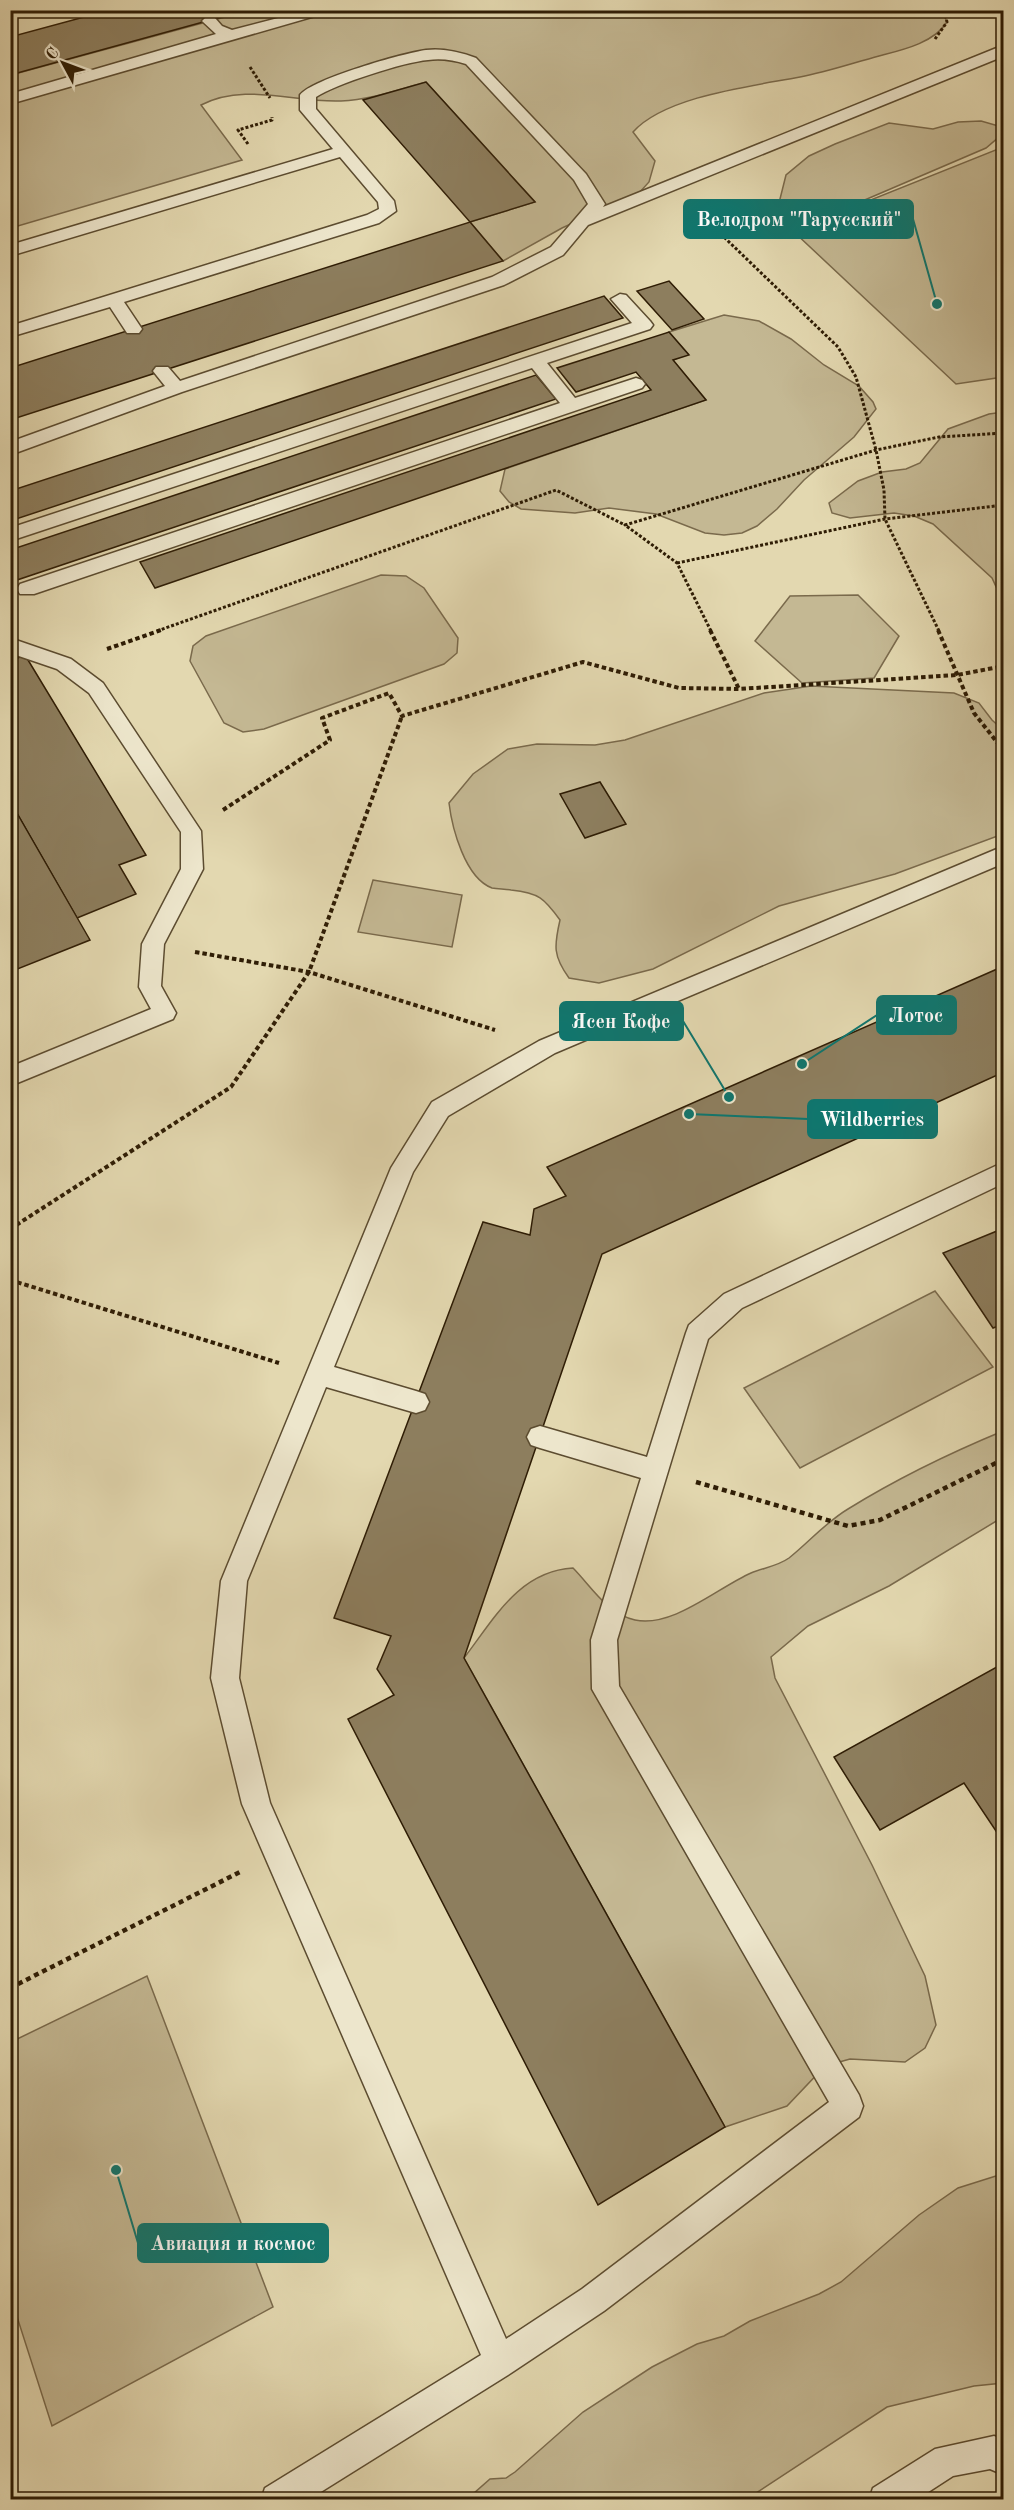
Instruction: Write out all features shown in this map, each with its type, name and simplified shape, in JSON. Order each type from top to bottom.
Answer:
[{"type":"lane","points":[[10,99],[230,35],[329,10]]},
{"type":"lane","points":[[450,10],[470,10]]},
{"type":"lane","points":[[210,21],[217,29],[230,35]]},
{"type":"lane","points":[[579,223],[1004,50]]},
{"type":"lane","points":[[10,332],[373,219],[388,211],[386,201],[308,110],[308,95],[325,84],[426,55],[453,55],[471,61],[580,177],[597,204],[557,251],[498,281],[176,388],[10,449]]},
{"type":"lane","points":[[10,251],[343,151]]},
{"type":"lane","points":[[10,535],[644,325],[620,299]]},
{"type":"lane","points":[[114,300],[134,329]]},
{"type":"lane","points":[[536,361],[571,405]]},
{"type":"lane","points":[[162,371],[176,388]]},
{"type":"lane","points":[[27,589],[636,384]]},
{"type":"lane","points":[[10,645],[64,664],[96,688],[191,831],[192,868],[153,944],[150,987],[165,1013],[10,1077]]},
{"type":"lane","points":[[500,2362],[256,1804],[225,1678],[234,1581],[403,1168],[440,1109],[547,1047],[1004,854]]},
{"type":"lane","points":[[277,2499],[500,2362],[593,2300],[848,2106],[606,1689],[604,1640],[698,1333],[733,1301],[1004,1172]]},
{"type":"lane","points":[[318,1374],[416,1402]]},
{"type":"lane","points":[[540,1437],[657,1471]]},
{"type":"lane","points":[[885,2499],[947,2461],[994,2452],[1004,2459]]},
{"type":"path","points":[[724,237],[838,347],[856,377],[876,450],[884,490],[885,519],[926,601],[974,713],[1004,751]]},
{"type":"path","points":[[625,525],[876,450],[939,437],[1004,433]]},
{"type":"path","points":[[64,664],[556,490],[625,525],[677,563],[739,689]]},
{"type":"path","points":[[677,563],[885,519],[1004,505]]},
{"type":"path","points":[[402,716],[583,662],[679,688],[739,689],[957,675],[1004,666]]},
{"type":"path","points":[[10,1229],[231,1087],[309,972],[402,716],[389,693],[322,718],[330,740],[191,831]]},
{"type":"path","points":[[153,944],[309,972],[547,1047]]},
{"type":"path","points":[[10,1280],[318,1374]]},
{"type":"path","points":[[657,1471],[848,1526],[880,1520],[1004,1459]]},
{"type":"path","points":[[10,1988],[277,1853]]},
{"type":"shaded area","points":[[942,10],[947,22],[934,35],[917,45],[820,73],[711,94],[666,109],[647,120],[633,132],[655,161],[649,182],[639,193],[562,228],[503,261],[470,222],[535,202],[426,82],[362,99],[341,101],[252,94],[218,98],[201,105],[242,160],[11,228],[11,75],[247,11]]},
{"type":"shaded area","points":[[981,121],[1002,127],[1000,136],[986,148],[832,214],[778,234],[762,233],[749,228],[753,220],[779,203],[786,175],[809,156],[835,144],[889,123],[933,129],[958,122]]},
{"type":"shaded area","points":[[1003,147],[1003,377],[956,384],[793,231]]},
{"type":"shaded area","points":[[724,315],[759,321],[791,339],[824,365],[859,386],[876,409],[854,437],[804,480],[777,509],[757,526],[742,533],[724,535],[705,533],[656,514],[609,508],[575,513],[521,509],[509,502],[500,491],[505,469],[706,400],[673,360],[688,354],[669,332]]},
{"type":"shaded area","points":[[1003,412],[1003,622],[997,617],[998,591],[992,578],[933,524],[914,516],[894,513],[850,518],[832,513],[829,503],[858,481],[882,472],[906,469],[920,463],[948,429],[989,414]]},
{"type":"shaded area","points":[[381,575],[406,576],[424,588],[458,638],[457,653],[444,664],[264,729],[243,732],[224,723],[190,661],[193,646],[206,636]]},
{"type":"shaded area","points":[[858,595],[899,636],[874,678],[802,683],[755,641],[790,596]]},
{"type":"shaded area","points":[[811,686],[954,693],[979,703],[1003,730],[1003,834],[895,874],[779,906],[653,969],[599,983],[569,978],[560,963],[556,950],[560,920],[550,906],[535,895],[492,888],[474,874],[467,863],[453,825],[449,803],[473,774],[508,749],[537,744],[595,745],[625,740],[764,693]]},
{"type":"shaded area","points":[[373,880],[462,895],[452,947],[358,932]]},
{"type":"shaded area","points":[[935,1291],[993,1367],[800,1468],[744,1388]]},
{"type":"shaded area","points":[[1003,1431],[1003,1517],[889,1586],[808,1626],[771,1657],[775,1678],[872,1865],[925,1976],[936,2025],[925,2048],[905,2062],[850,2059],[825,2066],[787,2106],[725,2127],[464,1658],[497,1613],[509,1600],[537,1578],[554,1571],[573,1568],[608,1606],[625,1617],[649,1621],[664,1618],[679,1613],[751,1573],[785,1561],[848,1509],[924,1467]]},
{"type":"shaded area","points":[[147,1976],[273,2307],[52,2426],[11,2298],[11,2042]]},
{"type":"shaded area","points":[[1004,2175],[1003,2383],[974,2386],[887,2407],[747,2499],[476,2499],[473,2494],[490,2479],[506,2478],[515,2472],[583,2412],[652,2367],[697,2344],[724,2336],[750,2321],[819,2294],[841,2282],[919,2215],[958,2188]]},
{"type":"building","points":[[110,10],[247,10],[10,75],[10,37]]},
{"type":"building","points":[[426,82],[535,202],[470,222],[363,100]]},
{"type":"building","points":[[470,222],[503,261],[10,420],[10,368]]},
{"type":"building","points":[[669,281],[704,319],[672,330],[637,291]]},
{"type":"building","points":[[604,296],[623,318],[10,521],[10,491]]},
{"type":"building","points":[[669,332],[689,355],[673,360],[706,400],[155,588],[140,562],[651,390],[636,372],[576,392],[557,368]]},
{"type":"building","points":[[536,375],[556,399],[14,581],[10,575],[10,550]]},
{"type":"building","points":[[25,655],[146,855],[119,865],[136,894],[77,918],[10,801],[10,661]]},
{"type":"building","points":[[600,782],[626,824],[585,838],[560,794]]},
{"type":"building","points":[[10,801],[90,940],[10,972]]},
{"type":"building","points":[[1004,966],[1004,1072],[602,1254],[464,1658],[725,2127],[598,2205],[348,1719],[394,1695],[377,1669],[391,1636],[334,1618],[483,1222],[530,1235],[534,1209],[566,1196],[547,1167]]},
{"type":"building","points":[[997,1231],[1004,1241],[1004,1324],[993,1328],[943,1253]]},
{"type":"building","points":[[1004,1663],[1004,1843],[964,1783],[880,1830],[834,1757]]},
{"type":"place","name":"Велодром \"Тарусский\"","points":[[937,304]]},
{"type":"place","name":"Лотос","points":[[802,1064]]},
{"type":"place","name":"Ясен Кофе","points":[[729,1097]]},
{"type":"place","name":"Wildberries","points":[[689,1114]]},
{"type":"place","name":"Авиация и космос","points":[[116,2170]]}]
